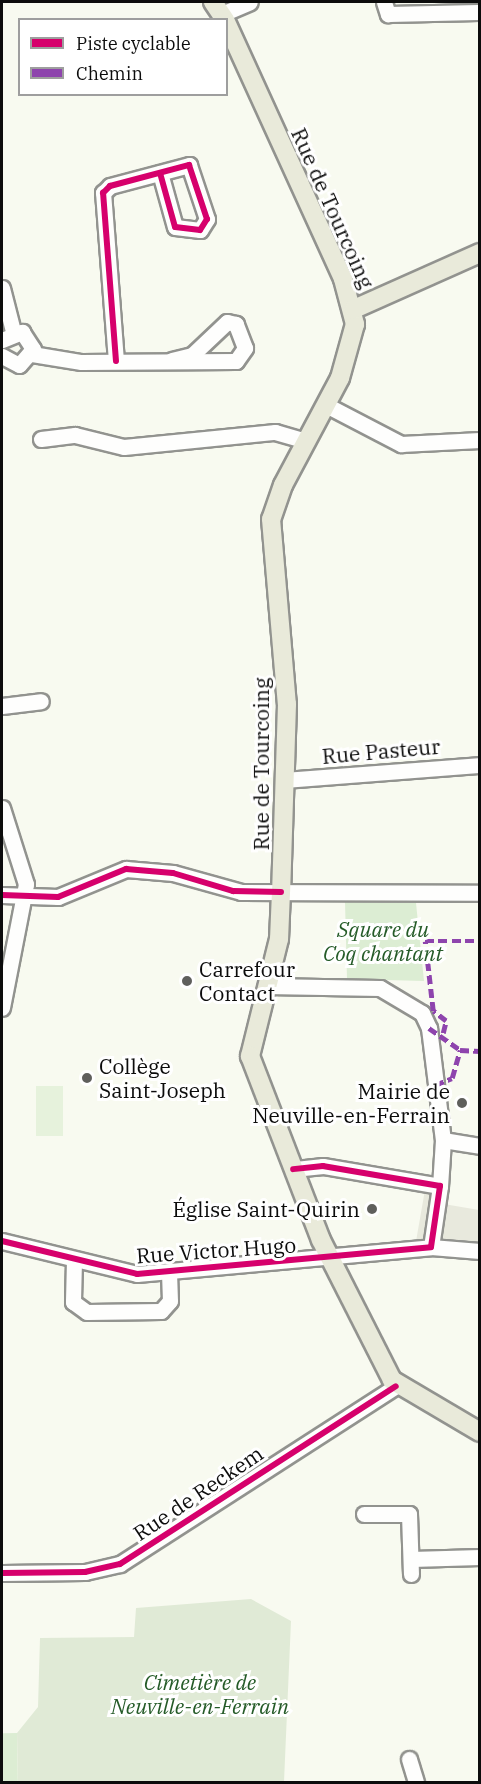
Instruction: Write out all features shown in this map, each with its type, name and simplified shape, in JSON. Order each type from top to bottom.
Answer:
[{"type":"main road","name":"Rue de Tourcoing","points":[[228,27],[354,309],[351,348],[326,405],[276,500],[270,534],[287,704],[281,892],[279,939],[250,1056],[329,1257],[396,1386]]},
{"type":"main road","points":[[354,309],[480,253]]},
{"type":"main road","points":[[396,1386],[480,1432]]},
{"type":"street","points":[[222,14],[250,2]]},
{"type":"street","points":[[384,2],[388,14],[478,12]]},
{"type":"street","points":[[117,361],[101,196],[110,186],[160,173]]},
{"type":"street","points":[[2,288],[7,335],[29,337],[32,354]]},
{"type":"street","points":[[2,356],[19,364],[32,354],[69,361],[172,360]]},
{"type":"street","points":[[326,405],[395,443],[434,446],[480,440]]},
{"type":"street","points":[[41,439],[75,435],[124,447],[275,432],[307,441]]},
{"type":"street","points":[[2,706],[40,701]]},
{"type":"street","name":"Rue Pasteur","points":[[285,780],[480,765]]},
{"type":"street","points":[[2,808],[22,860],[25,897],[2,1008]]},
{"type":"street","points":[[2,895],[25,897],[66,895],[126,869],[173,873],[233,891],[480,893]]},
{"type":"street","points":[[266,986],[380,988],[422,1013],[429,1028],[443,1140],[440,1186],[431,1247]]},
{"type":"street","points":[[443,1140],[480,1146]]},
{"type":"street","points":[[293,1169],[323,1166],[440,1186]]},
{"type":"street","name":"Rue Victor Hugo","points":[[2,1241],[121,1272],[169,1273],[431,1247],[479,1250]]},
{"type":"street","points":[[74,1260],[73,1302],[87,1312],[161,1311],[170,1301],[169,1273]]},
{"type":"street","name":"Rue de Reckem","points":[[2,1573],[85,1572],[120,1564],[396,1386]]},
{"type":"street","points":[[364,1514],[409,1514],[411,1566],[480,1557]]},
{"type":"street","points":[[409,1759],[416,1782]]},
{"type":"green space","name":"Square du Coq chantant","points":[[345,902],[416,903],[424,981],[347,979]]},
{"type":"green space","points":[[36,1086],[63,1086],[63,1136],[36,1136]]},
{"type":"green space","name":"Cimetière de Neuville-en-Ferrain","points":[[251,1599],[291,1621],[284,1782],[18,1782],[17,1733],[38,1707],[40,1638],[134,1637],[136,1608]]},
{"type":"green space","points":[[2,1733],[17,1733],[18,1782],[3,1782]]},
{"type":"shaded area","points":[[426,1184],[440,1186],[438,1203],[479,1210],[478,1251],[415,1247]]},
{"type":"marked path","points":[[443,1033],[446,1021],[433,1011],[425,941],[480,941]]},
{"type":"marked path","points":[[429,1028],[460,1050]]},
{"type":"marked path","points":[[435,1085],[452,1078],[460,1050],[480,1051]]},
{"type":"cycle path","points":[[116,361],[103,193],[110,186],[189,165],[207,219],[200,230],[175,227],[160,173]]},
{"type":"cycle path","points":[[2,895],[58,897],[126,869],[173,873],[233,891],[281,892]]},
{"type":"cycle path","points":[[2,1241],[137,1274],[431,1247],[440,1186],[323,1166],[293,1169]]},
{"type":"cycle path","points":[[2,1573],[85,1572],[120,1564],[396,1386]]},
{"type":"place","name":"Carrefour Contact","points":[[187,981]]},
{"type":"place","name":"Collège Saint-Joseph","points":[[87,1078]]},
{"type":"place","name":"Mairie de Neuville-en-Ferrain","points":[[462,1103]]},
{"type":"place","name":"Église Saint-Quirin","points":[[372,1209]]}]
